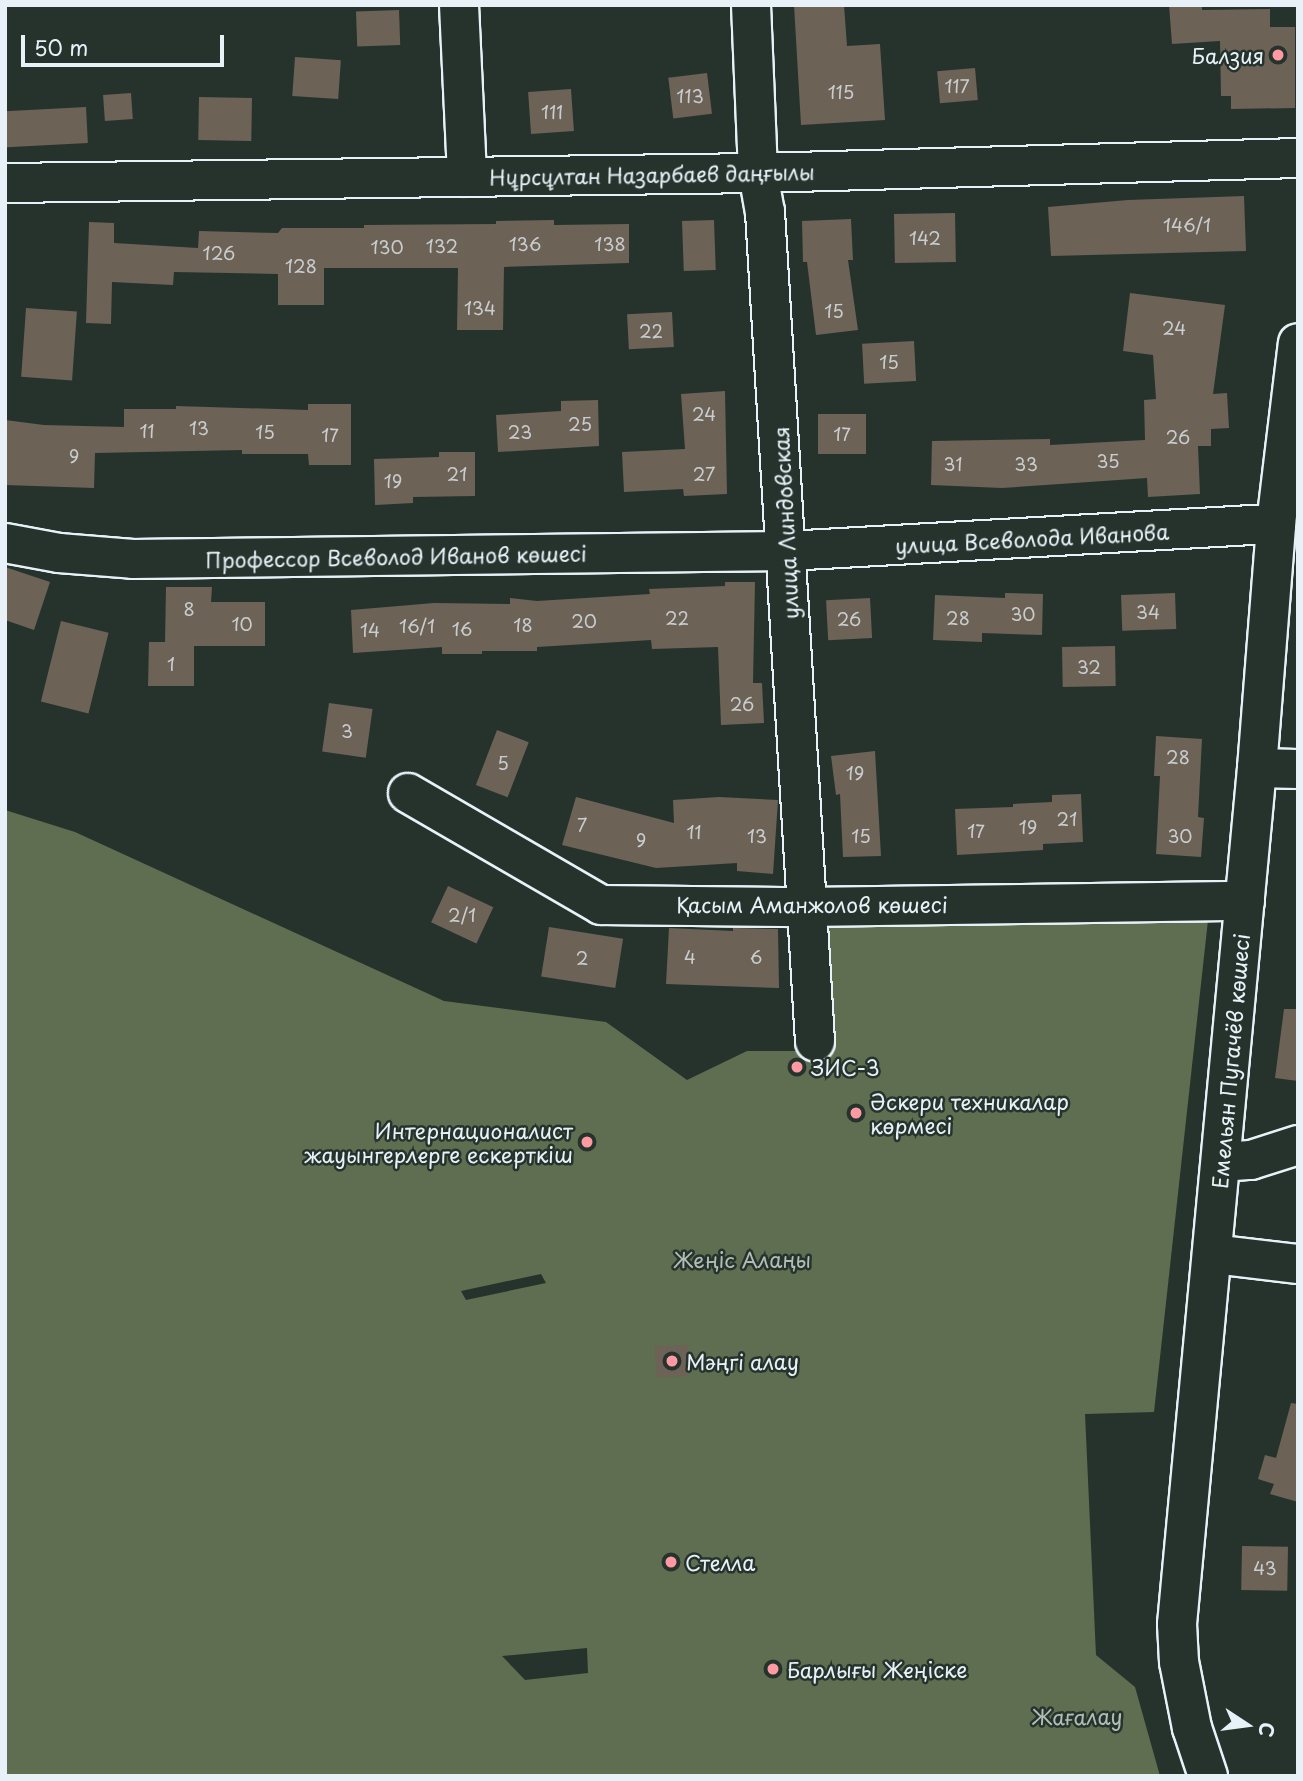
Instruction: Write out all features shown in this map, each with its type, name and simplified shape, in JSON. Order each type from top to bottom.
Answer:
[{"type":"street","points":[[459,5],[467,177]]},
{"type":"street","name":"улица Линдовская","points":[[751,5],[758,173],[765,212],[815,1041]]},
{"type":"street","name":"Нұрсұлтан Назарбаев даңғылы","points":[[5,183],[758,173],[1298,158]]},
{"type":"street","name":"Емельян Пугачёв көшесі","points":[[1208,1776],[1192,1728],[1179,1662],[1177,1624],[1257,768],[1276,524],[1298,343]]},
{"type":"street","name":"улица Всеволода Иванова","points":[[787,551],[1276,524]]},
{"type":"street","name":"Профессор Всеволод Иванов көшесі","points":[[5,543],[59,553],[133,559],[787,551]]},
{"type":"street","points":[[1257,768],[1298,769]]},
{"type":"street","name":"Қасым Аманжолов көшесі","points":[[408,793],[601,905],[806,907],[1014,901],[1245,901]]},
{"type":"street","points":[[1221,1162],[1251,1160],[1298,1145]]},
{"type":"street","points":[[1213,1254],[1298,1264]]},
{"type":"green space","points":[[5,810],[75,832],[444,1001],[606,1022],[687,1080],[747,1051],[830,1051],[824,920],[1209,911],[1154,1412],[1085,1414],[1096,1655],[1135,1687],[1160,1776],[5,1776]],"holes":[[[541,1274],[546,1283],[466,1300],[461,1291]],[[587,1648],[588,1673],[525,1680],[502,1656]]]},
{"type":"building","points":[[794,5],[844,5],[847,46],[880,44],[885,120],[801,125]]},
{"type":"building","points":[[1169,5],[1202,5],[1202,10],[1270,9],[1270,27],[1295,27],[1295,108],[1231,109],[1231,96],[1221,96],[1220,41],[1172,44]]},
{"type":"building","points":[[399,10],[400,45],[357,46],[356,12]]},
{"type":"building","points":[[295,57],[341,60],[338,99],[292,96]]},
{"type":"building","points":[[975,68],[978,100],[940,103],[937,71]]},
{"type":"building","points":[[707,73],[712,114],[673,118],[668,78]]},
{"type":"building","points":[[571,89],[574,131],[531,134],[528,92]]},
{"type":"building","points":[[131,93],[133,119],[105,121],[103,95]]},
{"type":"building","points":[[199,97],[252,98],[251,141],[198,140]]},
{"type":"building","points":[[86,107],[88,143],[7,147],[5,111]]},
{"type":"building","points":[[1244,196],[1246,251],[1051,256],[1048,207],[1128,200]]},
{"type":"building","points":[[955,213],[956,262],[895,263],[894,214]]},
{"type":"building","points":[[851,219],[853,260],[848,260],[858,330],[816,335],[807,262],[803,262],[802,221]]},
{"type":"building","points":[[554,220],[554,225],[629,224],[629,263],[504,267],[503,330],[457,330],[458,268],[324,268],[324,305],[278,305],[278,274],[174,272],[173,285],[112,282],[111,324],[86,323],[89,222],[114,223],[114,243],[198,248],[199,231],[278,233],[282,228],[364,228],[364,225],[496,224],[496,221]]},
{"type":"building","points":[[714,220],[716,270],[684,271],[682,221]]},
{"type":"building","points":[[1130,293],[1225,305],[1213,394],[1227,393],[1229,428],[1211,429],[1211,446],[1198,446],[1200,494],[1148,497],[1147,478],[1002,488],[931,485],[932,441],[1050,439],[1050,445],[1145,440],[1144,400],[1156,399],[1153,355],[1123,351]]},
{"type":"building","points":[[26,308],[77,312],[72,380],[21,377]]},
{"type":"building","points":[[672,312],[674,347],[629,349],[627,314]]},
{"type":"building","points":[[914,341],[916,381],[864,384],[862,344]]},
{"type":"building","points":[[725,391],[727,494],[684,496],[683,489],[624,492],[622,452],[685,449],[681,394]]},
{"type":"building","points":[[598,400],[599,446],[498,452],[496,415],[561,411],[561,401]]},
{"type":"building","points":[[308,404],[351,404],[351,465],[309,465],[308,454],[242,454],[242,450],[95,453],[94,488],[5,485],[5,420],[44,425],[124,427],[124,409],[176,409],[176,406],[308,410]]},
{"type":"building","points":[[818,414],[866,414],[866,454],[818,454]]},
{"type":"building","points":[[439,452],[475,452],[475,496],[413,497],[413,503],[375,505],[374,459],[439,457]]},
{"type":"building","points":[[5,567],[50,582],[34,630],[5,620]]},
{"type":"building","points":[[725,582],[755,582],[753,683],[762,683],[764,723],[721,725],[718,647],[652,649],[651,640],[537,647],[537,651],[482,651],[482,654],[442,654],[442,647],[353,653],[351,610],[434,603],[510,604],[510,598],[537,601],[650,594],[649,589],[725,586]]},
{"type":"building","points":[[166,587],[212,587],[211,602],[265,602],[265,646],[194,646],[194,686],[148,686],[149,642],[165,642]]},
{"type":"building","points":[[1005,593],[1043,594],[1042,635],[982,633],[982,642],[933,640],[935,595],[1005,598]]},
{"type":"building","points":[[1175,593],[1176,629],[1122,631],[1121,595]]},
{"type":"building","points":[[870,598],[872,638],[828,640],[826,600]]},
{"type":"building","points":[[61,621],[109,633],[88,713],[41,702]]},
{"type":"building","points":[[1115,646],[1116,686],[1063,687],[1062,647]]},
{"type":"building","points":[[329,703],[373,709],[366,758],[322,752]]},
{"type":"building","points":[[497,730],[529,742],[508,797],[476,785]]},
{"type":"building","points":[[1156,736],[1202,739],[1198,817],[1204,818],[1201,857],[1156,854],[1160,776],[1154,776]]},
{"type":"building","points":[[875,751],[881,856],[843,857],[840,794],[836,795],[831,756]]},
{"type":"building","points":[[1081,794],[1083,842],[1043,844],[1043,850],[957,855],[955,809],[1013,807],[1013,804],[1052,802],[1052,795]]},
{"type":"building","points":[[576,797],[674,823],[673,800],[719,797],[778,800],[773,874],[737,871],[737,863],[656,868],[562,845]]},
{"type":"building","points":[[448,886],[493,907],[476,943],[431,922]]},
{"type":"building","points":[[549,927],[623,939],[615,988],[541,976]]},
{"type":"building","points":[[669,928],[733,931],[733,928],[778,929],[779,988],[666,984]]},
{"type":"building","points":[[1284,1009],[1298,1009],[1298,1081],[1275,1078]]},
{"type":"building","name":"Мәңгі алау","points":[[688,1345],[689,1376],[656,1377],[655,1346]]},
{"type":"building","points":[[1291,1403],[1298,1404],[1298,1502],[1270,1494],[1274,1484],[1258,1479],[1265,1455],[1276,1458]]},
{"type":"building","points":[[1242,1546],[1288,1547],[1287,1591],[1241,1590]]},
{"type":"place","name":"Балзия","points":[[1278,55]]},
{"type":"place","name":"ЗИС-3","points":[[797,1067]]},
{"type":"place","name":"Әскери техникалар көрмесі","points":[[856,1113]]},
{"type":"place","name":"Интернационалист жауынгерлерге ескерткіш","points":[[587,1142]]},
{"type":"place","name":"Мәңгі алау","points":[[672,1361]]},
{"type":"place","name":"Стелла","points":[[671,1562]]},
{"type":"place","name":"Барлығы Жеңіске","points":[[773,1669]]},
{"type":"park label","name":"Жеңіс Алаңы","points":[[742,1259]]},
{"type":"park label","name":"Жағалау","points":[[1077,1716]]}]
